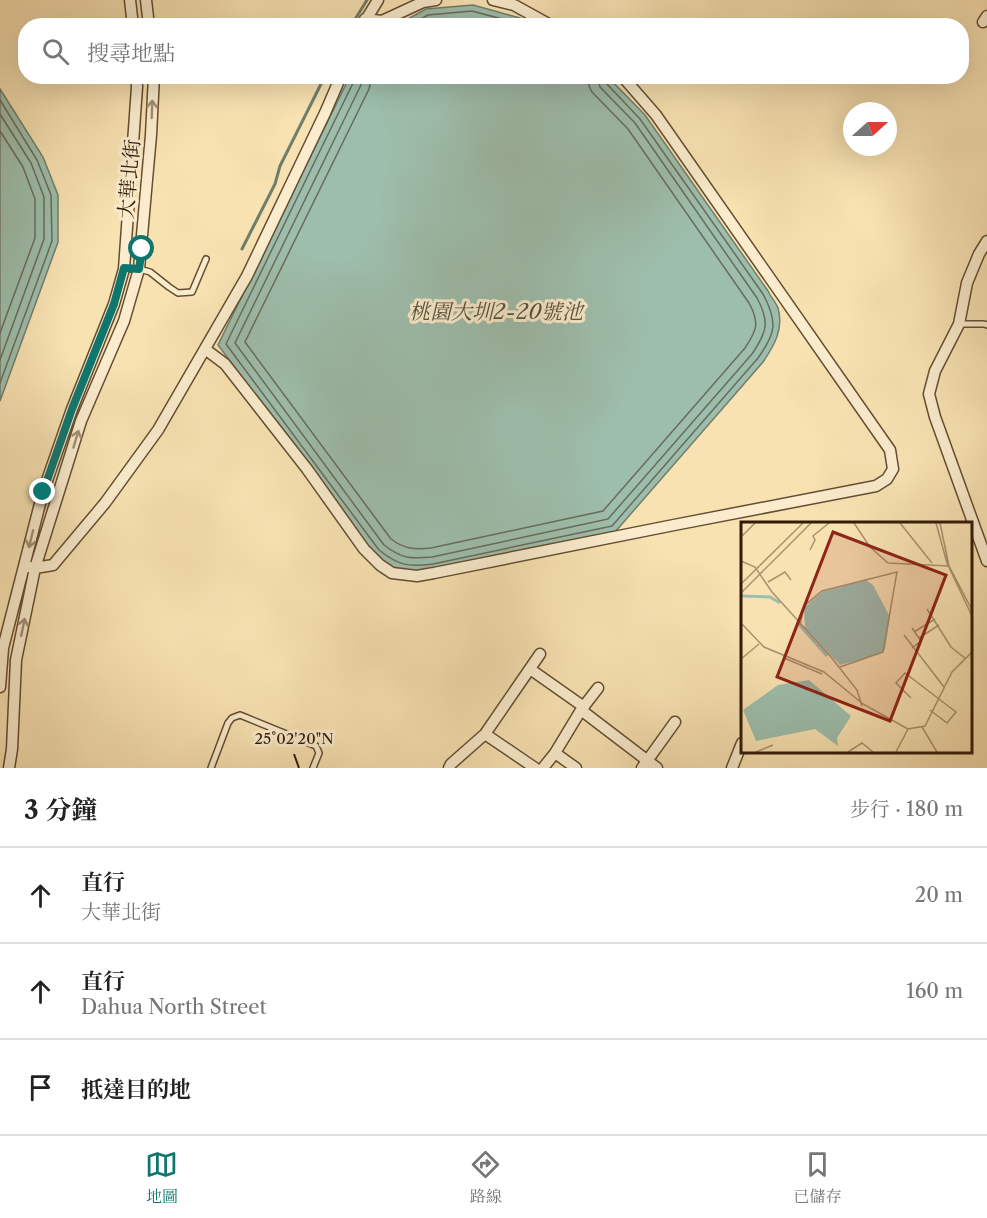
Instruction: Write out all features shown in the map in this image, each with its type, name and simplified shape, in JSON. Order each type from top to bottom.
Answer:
[{"type":"street","points":[[130,0],[132,18]]},
{"type":"street","points":[[146,0],[148,18]]},
{"type":"street","points":[[367,18],[378,0]]},
{"type":"street","points":[[389,18],[415,6],[436,0]]},
{"type":"street","points":[[493,0],[514,5],[538,18]]},
{"type":"street","points":[[0,687],[3,648],[30,567],[43,492],[72,409],[114,304],[124,268],[136,84]]},
{"type":"street","name":"大華北街","points":[[9,768],[16,660],[30,567],[81,421],[124,321],[139,269],[154,84]]},
{"type":"street","points":[[30,567],[53,566],[105,503],[158,430],[247,276],[337,84]]},
{"type":"street","points":[[205,350],[225,364],[307,469],[364,549],[392,573],[417,576],[434,573],[876,486],[888,479],[893,469],[890,450],[656,115],[629,84]]},
{"type":"street","points":[[987,242],[979,254],[968,284],[959,324],[935,371],[929,394],[934,417],[987,561]]},
{"type":"street","points":[[449,768],[485,734],[540,654]]},
{"type":"street","points":[[530,669],[582,708],[644,765],[657,768]]},
{"type":"street","points":[[543,768],[555,753],[582,708],[598,688]]},
{"type":"street","points":[[644,765],[675,722]]},
{"type":"street","points":[[485,734],[535,768]]},
{"type":"street","points":[[732,768],[741,746]]},
{"type":"street","points":[[555,753],[576,768]]},
{"type":"lane","points":[[124,268],[150,272],[178,293],[192,292],[206,259]]},
{"type":"lane","points":[[959,324],[987,325]]},
{"type":"lane","points":[[211,768],[228,723],[232,718],[240,715],[316,746],[319,753],[314,768]]},
{"type":"water","points":[[473,5],[520,18],[410,18],[426,9]]},
{"type":"water","name":"桃園大圳2-20號池","points":[[346,84],[615,84],[645,115],[768,291],[780,316],[779,330],[763,362],[615,532],[416,572],[393,568],[375,555],[218,345]]},
{"type":"water","points":[[0,89],[43,157],[58,195],[58,242],[0,401]]},
{"type":"waterway","points":[[356,18],[367,0]]},
{"type":"waterway","points":[[242,249],[321,84]]},
{"type":"route","points":[[43,492],[72,409],[114,304],[124,268],[139,269],[142,249]]}]
